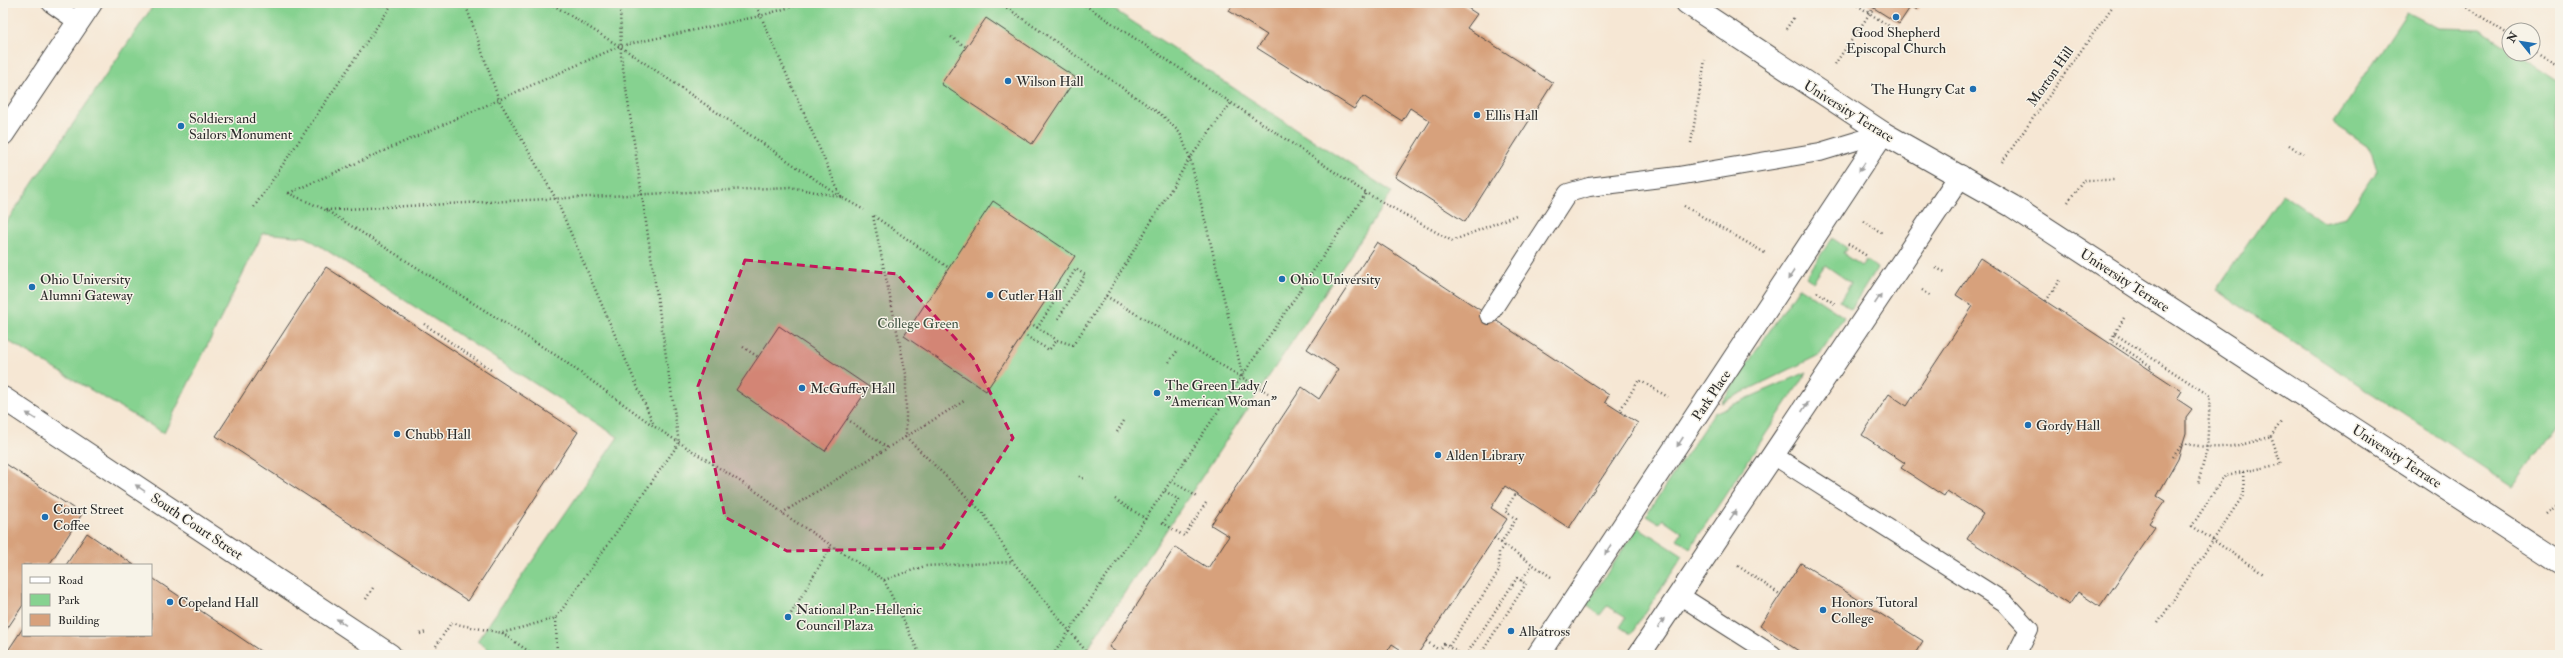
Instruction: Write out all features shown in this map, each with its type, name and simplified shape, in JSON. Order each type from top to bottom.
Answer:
[{"type":"street","points":[[3,134],[91,3]]},
{"type":"street","name":"University Terrace","points":[[1687,3],[1883,134],[2012,206],[2560,563]]},
{"type":"street","name":"Park Place","points":[[1538,655],[1883,134]]},
{"type":"street","points":[[1639,655],[1960,176]]},
{"type":"street","name":"South Court Street","points":[[3,398],[376,651]]},
{"type":"lane","points":[[51,3],[78,22]]},
{"type":"lane","points":[[1489,315],[1568,193],[1589,187],[1678,176],[1820,152],[1883,134]]},
{"type":"lane","points":[[1773,455],[2004,602],[2029,629],[2016,655]]},
{"type":"lane","points":[[1679,595],[1773,655]]},
{"type":"path","points":[[254,207],[393,3]]},
{"type":"path","points":[[464,3],[499,100],[556,199],[655,427]]},
{"type":"path","points":[[550,3],[620,46],[841,197],[864,210]]},
{"type":"path","points":[[557,655],[556,618],[679,443],[620,46],[620,3]]},
{"type":"path","points":[[755,3],[841,197]]},
{"type":"path","points":[[804,3],[760,16],[620,46],[288,193],[326,210],[560,358],[655,427],[763,496],[782,513],[884,580],[920,655]]},
{"type":"path","points":[[1000,3],[1163,116],[1180,132],[1190,158],[1243,377]]},
{"type":"path","points":[[1082,3],[1366,193],[1452,241],[1518,214]]},
{"type":"path","points":[[1854,3],[1892,28]]},
{"type":"path","points":[[1832,70],[1876,3]]},
{"type":"path","name":"Morton Hill","points":[[2003,161],[2115,3]]},
{"type":"path","points":[[2461,3],[2501,30]]},
{"type":"path","points":[[1784,31],[1795,16]]},
{"type":"path","points":[[951,37],[966,47]]},
{"type":"path","points":[[2541,56],[2560,68]]},
{"type":"path","points":[[1690,148],[1705,60]]},
{"type":"path","points":[[1030,323],[1057,340],[1073,346],[1106,296],[1190,158],[1231,103]]},
{"type":"path","points":[[2289,145],[2303,154]]},
{"type":"path","points":[[2068,202],[2083,180],[2114,180]]},
{"type":"path","points":[[326,210],[790,187],[841,197]]},
{"type":"path","points":[[1053,655],[1243,377],[1366,193]]},
{"type":"path","points":[[1680,204],[1765,253]]},
{"type":"path","points":[[949,268],[873,216],[906,374],[906,437],[984,514],[1013,562],[1089,655]]},
{"type":"path","points":[[1862,220],[1888,238]]},
{"type":"path","points":[[1847,243],[1873,260]]},
{"type":"path","points":[[1037,328],[1076,269],[1085,275],[1058,319]]},
{"type":"path","points":[[2046,301],[2061,279]]},
{"type":"path","points":[[1815,290],[1841,308]]},
{"type":"path","points":[[1106,296],[1243,377],[1268,394]]},
{"type":"path","points":[[2124,318],[2111,340],[2152,367],[2149,369]]},
{"type":"path","points":[[424,324],[491,370]]},
{"type":"path","points":[[1023,334],[1049,350],[1057,340]]},
{"type":"path","points":[[2115,334],[2210,396],[2207,449],[2198,484]]},
{"type":"path","points":[[452,350],[455,346]]},
{"type":"path","points":[[743,347],[758,357]]},
{"type":"path","points":[[1169,362],[1178,350]]},
{"type":"path","points":[[1625,415],[1620,410],[1639,380],[1665,395]]},
{"type":"path","points":[[782,513],[964,401]]},
{"type":"path","points":[[847,419],[888,448]]},
{"type":"path","points":[[1118,432],[1124,421]]},
{"type":"path","points":[[2174,457],[2183,444],[2207,449],[2248,444],[2271,436],[2281,422]]},
{"type":"path","points":[[2265,575],[2192,526],[2225,475],[2281,464],[2271,436]]},
{"type":"path","points":[[2158,623],[2244,494],[2243,472]]},
{"type":"path","points":[[1079,476],[1086,480]]},
{"type":"path","points":[[1172,481],[1199,498]]},
{"type":"path","points":[[1165,491],[1178,500],[1163,523],[1184,536],[1206,503]]},
{"type":"path","points":[[1449,646],[1499,571],[1499,552],[1516,519],[1505,511],[1516,493]]},
{"type":"path","points":[[1115,499],[1146,519]]},
{"type":"path","points":[[2545,516],[2560,504]]},
{"type":"path","points":[[1494,538],[1554,579]]},
{"type":"path","points":[[789,617],[832,545]]},
{"type":"path","points":[[884,580],[925,566],[1013,562]]},
{"type":"path","points":[[1521,581],[1532,565]]},
{"type":"path","points":[[1746,572],[1781,595]]},
{"type":"path","points":[[1466,655],[1517,578],[1526,584],[1480,655]]},
{"type":"path","points":[[366,599],[373,588]]},
{"type":"path","points":[[502,633],[556,618]]},
{"type":"path","points":[[436,646],[451,623],[502,633],[534,655]]},
{"type":"path","points":[[420,634],[426,632]]},
{"type":"path","points":[[1426,641],[1446,655]]},
{"type":"path","points":[[1439,650],[1444,644],[1462,655]]},
{"type":"highlighted area","points":[[745,260],[897,274],[973,358],[1013,438],[942,548],[787,551],[725,517],[698,386]]},
{"type":"green space","name":"College Green","points":[[155,3],[1104,3],[1392,192],[1083,655],[497,655],[477,641],[618,437],[306,237],[263,233],[164,433],[3,338],[3,227]]},
{"type":"green space","points":[[2407,12],[2438,28],[2480,29],[2501,43],[2501,62],[2532,62],[2560,80],[2560,421],[2513,487],[2216,290],[2282,194],[2323,222],[2346,217],[2377,171],[2371,149],[2333,123]]},
{"type":"green space","points":[[1832,238],[1847,248],[1843,254],[1861,266],[1866,260],[1877,268],[1851,309],[1840,301],[1851,283],[1825,265],[1813,282],[1806,277]]},
{"type":"green space","points":[[1799,287],[1844,317],[1819,355],[1721,403]]},
{"type":"green space","points":[[1807,372],[1690,548],[1677,539],[1682,532],[1663,519],[1659,523],[1646,515],[1714,413]]},
{"type":"green space","points":[[1638,527],[1683,556],[1631,634],[1620,627],[1626,618],[1607,606],[1600,615],[1586,605]]},
{"type":"building","name":"Ellis Hall","points":[[1234,3],[1460,3],[1477,14],[1467,28],[1553,83],[1465,222],[1395,177],[1430,121],[1410,108],[1402,121],[1363,96],[1354,109],[1257,48],[1267,35],[1229,11]]},
{"type":"building","name":"Good Shepherd Episcopal Church","points":[[1866,3],[1921,3],[1917,10],[1911,6],[1899,24]]},
{"type":"building","name":"Wilson Hall","points":[[986,18],[1076,78],[1032,144],[941,84]]},
{"type":"building","name":"Cutler Hall","points":[[993,201],[1075,256],[986,391],[904,336]]},
{"type":"building","name":"Alden Library","points":[[1377,242],[1609,395],[1605,402],[1638,423],[1569,528],[1505,486],[1491,508],[1507,519],[1417,655],[1409,655],[1392,644],[1385,655],[1120,655],[1109,647],[1175,547],[1208,568],[1229,536],[1211,525],[1214,520],[1302,387],[1319,399],[1338,369],[1307,349]]},
{"type":"building","name":"Gordy Hall","points":[[1980,258],[2182,391],[2177,399],[2192,409],[2186,417],[2186,433],[2178,459],[2157,496],[2165,501],[2149,523],[2155,527],[2100,607],[2078,592],[2069,605],[1967,539],[1983,514],[1947,491],[1944,496],[1901,468],[1905,463],[1862,435],[1889,394],[1907,406],[1973,306],[1956,295]]},
{"type":"building","name":"Chubb Hall","points":[[326,267],[578,432],[468,601],[216,436]]},
{"type":"building","name":"McGuffey Hall","points":[[779,326],[869,387],[825,451],[736,390]]},
{"type":"building","points":[[3,462],[82,514],[50,564],[22,564],[22,606],[5,632],[3,630]]},
{"type":"building","points":[[87,533],[133,564],[67,564]]},
{"type":"building","name":"Honors Tutoral College","points":[[1801,563],[1923,641],[1914,655],[1805,655],[1760,626]]},
{"type":"building","name":"Copeland Hall","points":[[152,578],[266,655],[5,655],[22,630],[22,636],[152,636]]},
{"type":"place","name":"Good Shepherd Episcopal Church","points":[[1896,17]]},
{"type":"place","name":"Wilson Hall","points":[[1008,81]]},
{"type":"place","name":"The Hungry Cat","points":[[1973,89]]},
{"type":"place","name":"Ellis Hall","points":[[1477,115]]},
{"type":"place","name":"Soldiers and Sailors Monument","points":[[181,126]]},
{"type":"place","name":"Ohio University","points":[[1282,279]]},
{"type":"place","name":"Ohio University Alumni Gateway","points":[[32,287]]},
{"type":"place","name":"Cutler Hall","points":[[990,295]]},
{"type":"place","name":"McGuffey Hall","points":[[802,388]]},
{"type":"place","name":"The Green Lady / \"American Woman\"","points":[[1157,393]]},
{"type":"place","name":"Gordy Hall","points":[[2028,425]]},
{"type":"place","name":"Chubb Hall","points":[[397,434]]},
{"type":"place","name":"Alden Library","points":[[1438,455]]},
{"type":"place","name":"Court Street Coffee","points":[[45,517]]},
{"type":"place","name":"Copeland Hall","points":[[170,602]]},
{"type":"place","name":"Honors Tutoral College","points":[[1823,610]]},
{"type":"place","name":"National Pan-Hellenic Council Plaza","points":[[788,617]]},
{"type":"place","name":"Albatross","points":[[1511,631]]}]
